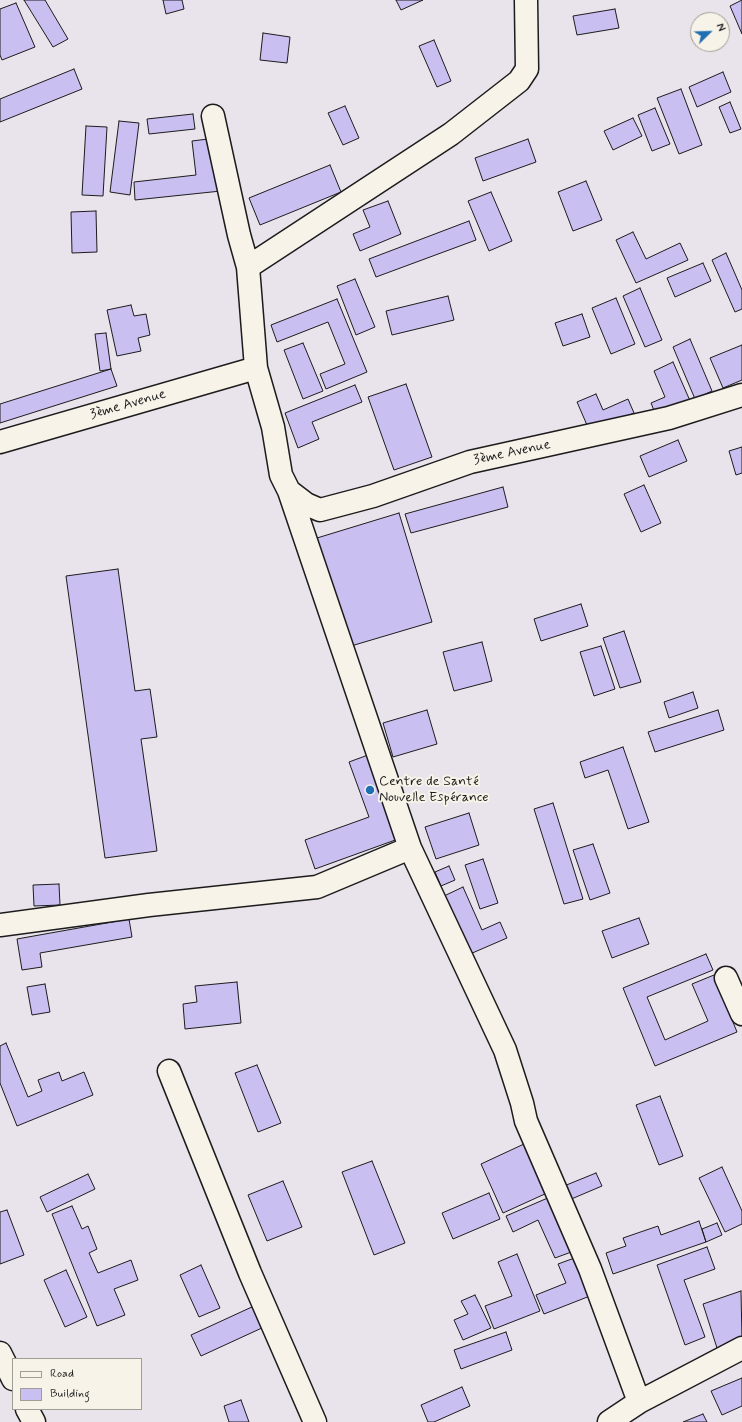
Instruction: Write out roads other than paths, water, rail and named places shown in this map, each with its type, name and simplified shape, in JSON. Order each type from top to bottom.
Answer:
[{"type":"street","points":[[248,267],[451,134],[519,81],[527,69],[526,0]]},
{"type":"street","points":[[213,116],[239,234],[248,267],[256,368],[273,427],[281,475],[289,491],[410,848],[504,1050],[522,1103],[526,1121],[590,1269],[639,1402]]},
{"type":"street","name":"3ème Avenue","points":[[0,442],[256,368]]},
{"type":"street","name":"3ème Avenue","points":[[289,491],[306,504],[320,510],[373,496],[470,462],[669,418],[742,394]]},
{"type":"street","points":[[0,925],[149,905],[317,887],[410,848]]},
{"type":"street","points":[[726,978],[742,1014]]},
{"type":"street","points":[[169,1071],[250,1273],[315,1422]]},
{"type":"street","points":[[608,1422],[639,1402],[742,1348]]},
{"type":"street","points":[[0,1353],[12,1377]]},
{"type":"street","points":[[28,1410],[34,1422]]},
{"type":"place","name":"Centre de Santé Nouvelle Espérance","points":[[370,790]]}]
